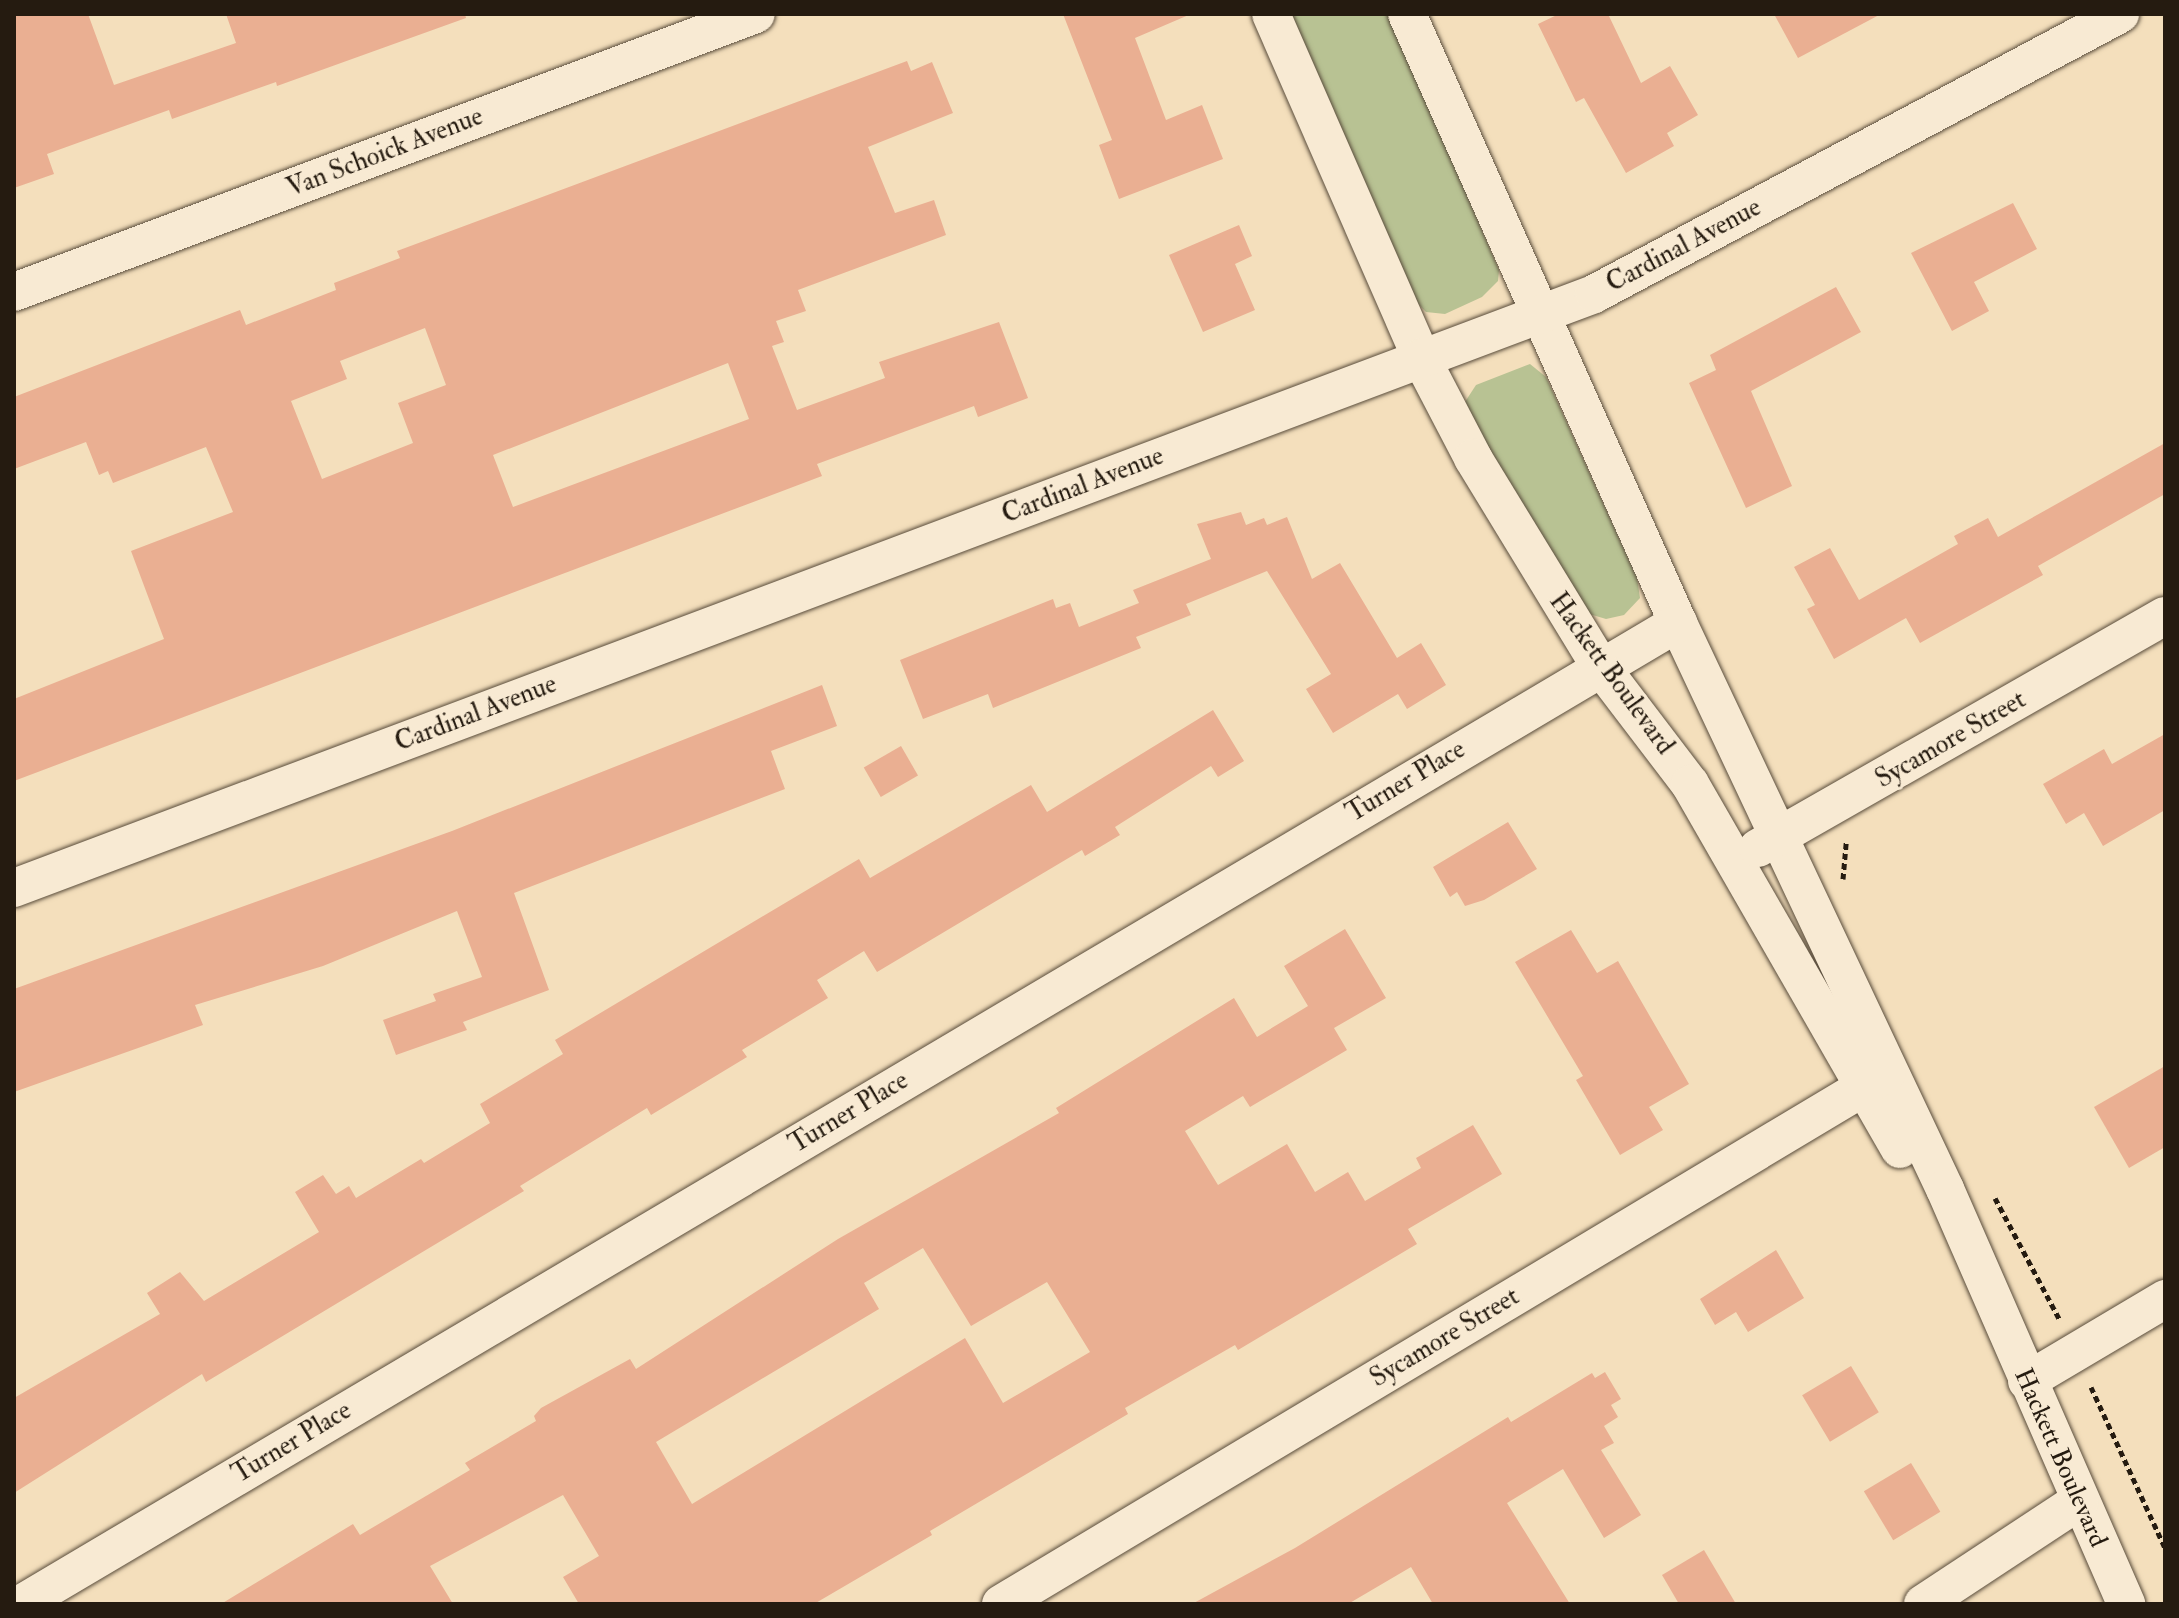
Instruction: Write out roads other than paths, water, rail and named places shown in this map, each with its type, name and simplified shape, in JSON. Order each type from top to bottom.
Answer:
[{"type":"street","name":"Van Schoick Avenue","points":[[14,292],[756,14]]},
{"type":"street","name":"Hackett Boulevard","points":[[1271,14],[1421,358],[1531,561],[1600,666],[1690,784],[1734,860],[1877,1080]]},
{"type":"street","name":"Hackett Boulevard","points":[[1407,14],[1538,316],[1778,838],[1877,1080],[1996,1312],[2126,1604]]},
{"type":"street","name":"Cardinal Avenue","points":[[14,888],[1594,294],[2120,14]]},
{"type":"street","name":"Sycamore Street","points":[[1734,860],[1778,838],[2165,616]]},
{"type":"street","name":"Turner Place","points":[[21,1604],[1600,666],[1678,623]]},
{"type":"street","name":"Sycamore Street","points":[[1001,1604],[1877,1080]]},
{"type":"street","points":[[2027,1381],[2165,1299]]},
{"type":"street","points":[[1923,1604],[2079,1501]]}]
